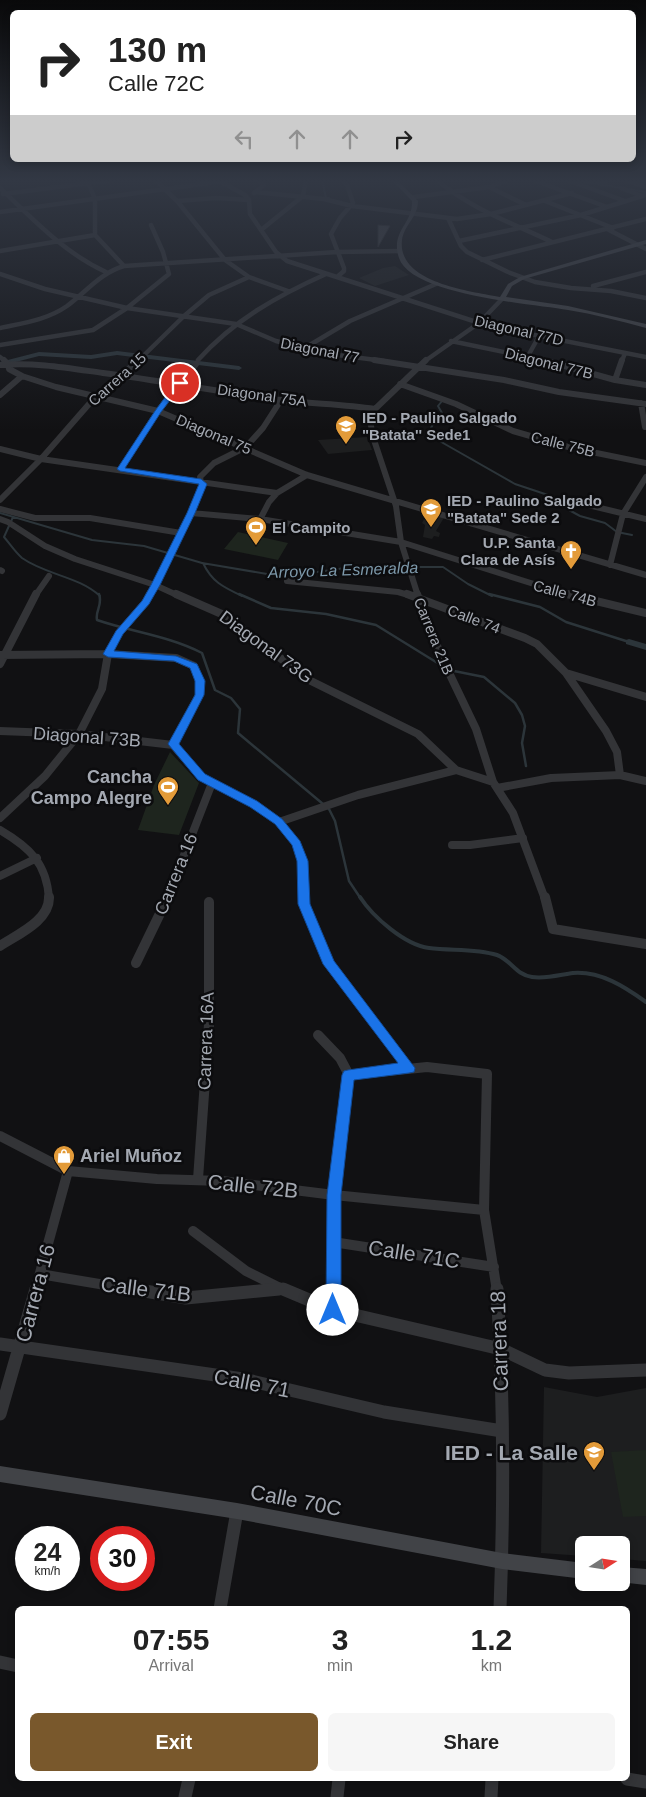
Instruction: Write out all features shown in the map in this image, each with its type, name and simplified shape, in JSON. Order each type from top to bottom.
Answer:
[{"type":"street","points":[[88,264],[106,272]]},
{"type":"street","points":[[0,328],[58,312],[106,272],[124,266],[167,264],[169,274],[167,276],[127,308],[93,330],[0,344]]},
{"type":"street","points":[[230,264],[249,277],[288,291]]},
{"type":"street","name":"Diagonal 77D","points":[[297,264],[479,323],[646,356]]},
{"type":"street","points":[[337,277],[344,271],[342,264]]},
{"type":"street","points":[[404,264],[408,270],[436,284],[502,299],[590,312],[646,326]]},
{"type":"street","points":[[491,264],[522,278],[552,286],[588,288],[646,298]]},
{"type":"street","points":[[375,409],[418,366],[479,323],[502,299],[510,285],[522,278],[572,264]]},
{"type":"street","points":[[588,288],[646,272]]},
{"type":"street","name":"Diagonal 77","points":[[0,274],[26,284],[127,308],[236,324],[303,350],[418,366],[504,380],[559,392],[644,404]]},
{"type":"street","points":[[120,469],[158,411],[180,383],[197,362],[236,324],[261,305],[326,274]]},
{"type":"street","name":"Carrera 15","points":[[0,500],[41,459],[96,396],[143,357],[184,316],[209,295],[249,277]]},
{"type":"street","points":[[611,291],[621,279]]},
{"type":"street","points":[[303,350],[319,338],[400,298],[436,284]]},
{"type":"street","points":[[528,356],[539,336]]},
{"type":"street","name":"Diagonal 77B","points":[[451,341],[528,356],[616,380],[646,385]]},
{"type":"street","points":[[616,380],[625,352]]},
{"type":"street","name":"Diagonal 75","points":[[0,357],[9,369],[22,376],[56,387],[158,411],[307,475],[394,499],[646,575]]},
{"type":"street","name":"Diagonal 75A","points":[[5,364],[32,364],[180,383],[281,400],[341,404],[375,409]]},
{"type":"street","points":[[0,395],[22,376]]},
{"type":"street","name":"Calle 75B","points":[[400,384],[456,404],[513,431],[572,448],[646,464]]},
{"type":"street","points":[[0,818],[45,776],[79,734],[102,689],[108,654],[123,628],[146,602],[155,585],[191,513],[203,484],[200,477],[214,463],[246,448],[263,428],[281,400]]},
{"type":"street","points":[[644,404],[646,431]]},
{"type":"street","name":"Carrera 21B","points":[[375,409],[370,420],[373,437],[394,499],[398,515],[400,542],[418,597],[441,656],[476,729],[495,785],[513,813],[544,898],[553,929],[646,944]]},
{"type":"street","points":[[0,449],[41,459],[277,493]]},
{"type":"street","points":[[252,535],[269,502],[277,493],[307,475]]},
{"type":"street","points":[[610,565],[623,514],[646,477]]},
{"type":"street","points":[[563,498],[646,519]]},
{"type":"street","points":[[0,508],[35,518],[90,518],[181,534]]},
{"type":"street","name":"Calle 74B","points":[[191,513],[260,519],[400,542],[561,593],[646,614]]},
{"type":"street","name":"Diagonal 73G","points":[[0,519],[60,553],[155,585],[224,615],[309,680],[418,734],[456,770],[495,785]]},
{"type":"street","points":[[0,664],[2,655],[35,595],[49,576]]},
{"type":"street","name":"Calle 74","points":[[287,581],[398,592],[418,597],[537,644],[566,673],[646,697]]},
{"type":"street","points":[[2,655],[108,654],[176,658],[194,666],[200,681],[199,695],[174,744],[201,777],[254,804],[279,822],[296,843],[302,861],[304,904],[329,964],[409,1068]]},
{"type":"street","points":[[566,673],[606,731],[617,752],[620,775]]},
{"type":"street","name":"Diagonal 73B","points":[[0,731],[79,734],[174,744]]},
{"type":"street","points":[[279,822],[331,804],[412,780],[430,778],[456,770]]},
{"type":"street","points":[[495,785],[551,778],[620,775],[646,781]]},
{"type":"street","name":"Carrera 16","points":[[136,963],[167,899],[212,783]]},
{"type":"street","points":[[0,830],[17,840],[37,858],[48,887],[49,903],[40,919],[0,946]]},
{"type":"street","points":[[452,845],[470,845],[523,838]]},
{"type":"street","points":[[0,876],[37,858]]},
{"type":"street","name":"Carrera 16A","points":[[198,1179],[209,1024],[209,902]]},
{"type":"street","points":[[318,1035],[337,1051],[344,1062],[348,1075],[334,1195],[333,1310]]},
{"type":"street","name":"Carrera 18","points":[[409,1068],[427,1067],[488,1074],[484,1210],[498,1285],[501,1349],[502,1561],[500,1606]]},
{"type":"street","points":[[348,1075],[409,1068]]},
{"type":"street","name":"Calle 72B","points":[[0,1136],[68,1171],[156,1179],[198,1179],[484,1210]]},
{"type":"street","name":"Carrera 16","points":[[0,1414],[68,1171]]},
{"type":"street","points":[[193,1230],[246,1270],[282,1289],[333,1310],[501,1349],[545,1370],[569,1373],[646,1370]]},
{"type":"street","name":"Calle 71C","points":[[333,1242],[494,1267]]},
{"type":"street","name":"Calle 71B","points":[[40,1274],[186,1298],[282,1289]]},
{"type":"street","name":"Calle 71","points":[[0,1344],[243,1379],[384,1412],[502,1431]]},
{"type":"street","name":"Calle 70C","points":[[0,1474],[237,1512],[502,1561],[575,1570]]},
{"type":"street","points":[[221,1606],[237,1512]]},
{"type":"street","points":[[630,1576],[646,1577]]},
{"type":"street","points":[[0,1662],[15,1665]]},
{"type":"street","points":[[630,1779],[646,1782]]},
{"type":"street","points":[[185,1797],[189,1781]]},
{"type":"street","points":[[337,1797],[339,1781]]},
{"type":"street","points":[[491,1797],[492,1781]]},
{"type":"shaded area","points":[[395,266],[409,275],[375,286],[359,278],[383,268]]},
{"type":"shaded area","name":"IED - Paulino Salgado \"Batata'' Sede1","points":[[367,437],[372,450],[328,454],[318,440]]},
{"type":"shaded area","name":"IED - Paulino Salgado \"Batata\" Sede 2","points":[[428,512],[445,516],[436,531],[440,533],[439,537],[434,536],[432,539],[423,537],[425,525],[422,523]]},
{"type":"shaded area","name":"El Campito","points":[[238,532],[288,543],[278,560],[224,549]]},
{"type":"shaded area","name":"Cancha Campo Alegre","points":[[170,752],[199,783],[179,835],[138,830],[154,785]]},
{"type":"shaded area","name":"IED - La Salle","points":[[544,1387],[597,1397],[646,1388],[646,1561],[630,1560],[630,1536],[575,1536],[575,1555],[541,1553]]},
{"type":"shaded area","points":[[646,1450],[646,1516],[623,1517],[611,1452]]},
{"type":"waterway","points":[[0,364],[39,354],[91,357],[117,353],[239,368]]},
{"type":"waterway","points":[[442,401],[438,406],[446,420],[433,424],[431,428],[436,439],[515,484],[563,500],[569,510],[580,516],[605,523],[617,532],[632,535]]},
{"type":"waterway","name":"Arroyo La Esmeralda","points":[[0,513],[92,540],[144,546],[203,563]]},
{"type":"waterway","points":[[13,517],[4,537],[22,558],[31,564],[82,584],[99,596]]},
{"type":"waterway","name":"Arroyo La Esmeralda","points":[[203,563],[267,574],[303,574],[352,567],[443,567],[468,584],[492,596]]},
{"type":"waterway","points":[[203,563],[214,579],[229,590],[242,596]]},
{"type":"waterway","points":[[239,594],[271,608],[326,614],[376,625],[444,667]]},
{"type":"waterway","name":"Arroyo La Esmeralda","points":[[489,594],[540,607],[566,622],[629,642]]},
{"type":"waterway","points":[[99,596],[97,620],[177,642],[202,653],[215,690],[231,698],[240,709],[238,733],[329,809],[335,821],[349,881],[361,899]]},
{"type":"waterway","name":"Arroyo La Esmeralda","points":[[629,642],[646,647]]},
{"type":"waterway","points":[[449,670],[484,677],[515,703],[522,715],[525,726],[522,743],[526,766]]},
{"type":"waterway","points":[[360,897],[390,929],[420,946],[437,949],[480,951],[497,955],[526,976],[547,977],[583,973],[603,977],[646,1002]]},
{"type":"place","name":"IED - Paulino Salgado \"Batata'' Sede1","points":[[346,445]]},
{"type":"place","name":"IED - Paulino Salgado \"Batata\" Sede 2","points":[[431,528]]},
{"type":"place","name":"El Campito","points":[[256,546]]},
{"type":"place","name":"U.P. Santa Clara de Asís","points":[[571,570]]},
{"type":"place","name":"Cancha Campo Alegre","points":[[168,806]]},
{"type":"place","name":"Ariel Muñoz","points":[[64,1175]]},
{"type":"place","name":"IED - La Salle","points":[[594,1471]]},
{"type":"route","points":[[180,383],[158,411],[120,469],[201,481],[203,484],[191,513],[146,602],[120,632],[108,654],[176,658],[194,666],[200,681],[199,695],[174,744],[201,777],[254,804],[279,822],[296,843],[302,861],[304,904],[314,932],[329,964],[409,1068],[348,1075],[348,1089],[334,1195],[333,1310]]}]
